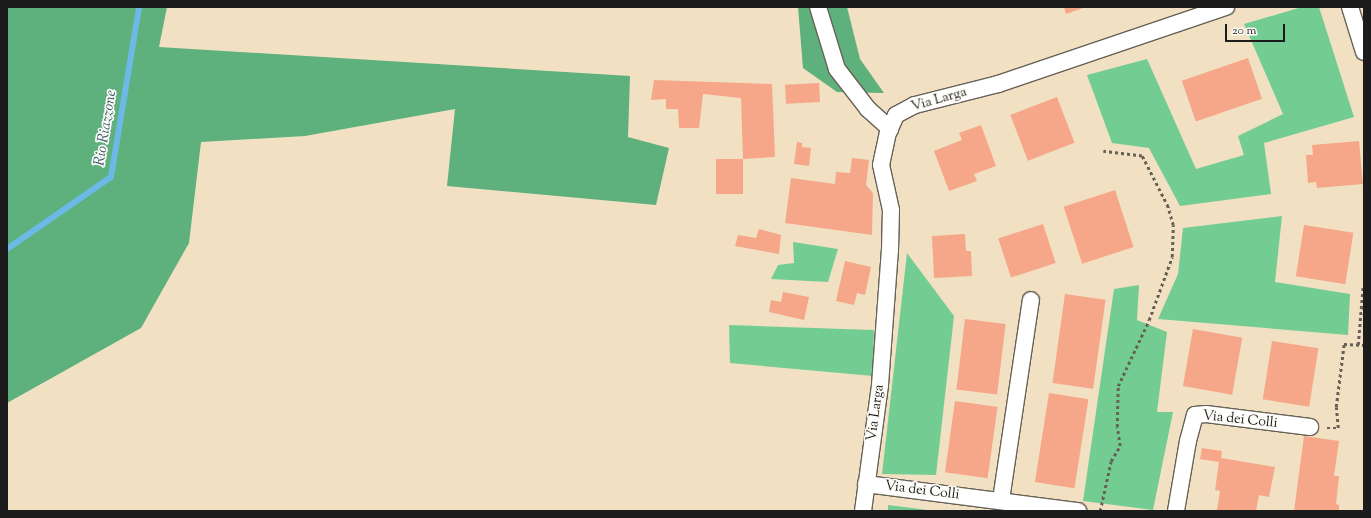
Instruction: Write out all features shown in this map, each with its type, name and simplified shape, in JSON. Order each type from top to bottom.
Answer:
[{"type":"street","points":[[818,7],[837,69],[868,110],[890,129]]},
{"type":"street","name":"Via Larga","points":[[863,511],[880,385],[889,258],[890,210],[881,165],[890,129],[896,115],[915,105],[998,84],[1226,7]]},
{"type":"street","points":[[1350,7],[1364,52]]},
{"type":"street","points":[[1001,500],[1031,300]]},
{"type":"street","name":"Via dei Colli","points":[[1176,511],[1188,441],[1195,415],[1206,414],[1310,427]]},
{"type":"street","name":"Via dei Colli","points":[[866,484],[1078,511]]},
{"type":"path","points":[[1100,511],[1111,461],[1120,446],[1117,427],[1118,386],[1152,313],[1172,251],[1173,225],[1168,207],[1142,156],[1103,151]]},
{"type":"path","points":[[1358,345],[1363,285]]},
{"type":"path","points":[[1310,427],[1338,428],[1336,407],[1344,344],[1364,345]]},
{"type":"green space","points":[[7,7],[167,7],[159,47],[630,76],[628,137],[669,148],[656,205],[447,186],[455,109],[305,136],[201,142],[189,243],[141,328],[7,403]]},
{"type":"green space","points":[[798,7],[847,7],[860,59],[884,93],[837,92],[803,68]]},
{"type":"green space","points":[[1302,7],[1319,7],[1354,117],[1264,143],[1271,194],[1180,206],[1149,148],[1112,143],[1087,75],[1147,59],[1196,169],[1244,155],[1238,136],[1283,114],[1244,24]]},
{"type":"green space","points":[[1282,216],[1275,282],[1350,294],[1348,335],[1158,319],[1178,274],[1183,228]]},
{"type":"green space","points":[[793,242],[838,249],[828,282],[771,279],[778,265],[794,263]]},
{"type":"green space","points":[[907,253],[954,316],[936,475],[882,474]]},
{"type":"green space","points":[[1139,285],[1137,320],[1167,332],[1157,412],[1173,412],[1153,510],[1083,501],[1114,289]]},
{"type":"green space","points":[[729,325],[874,330],[873,376],[730,363]]},
{"type":"green space","points":[[888,505],[936,511],[888,511]]},
{"type":"building","points":[[1064,7],[1086,7],[1066,14]]},
{"type":"building","points":[[1248,58],[1262,99],[1196,121],[1182,81]]},
{"type":"building","points":[[654,80],[772,84],[775,157],[743,159],[741,98],[703,94],[699,128],[679,128],[678,109],[666,109],[666,99],[651,100]]},
{"type":"building","points":[[819,83],[820,102],[786,104],[785,85]]},
{"type":"building","points":[[1057,97],[1075,143],[1028,161],[1010,115]]},
{"type":"building","points":[[981,125],[996,166],[974,174],[977,181],[949,191],[934,151],[962,140],[959,133]]},
{"type":"building","points":[[1359,141],[1363,184],[1317,188],[1316,182],[1308,183],[1306,155],[1313,155],[1312,145]]},
{"type":"building","points":[[797,142],[802,143],[802,147],[811,148],[809,166],[794,164]]},
{"type":"building","points":[[852,158],[869,160],[866,185],[873,193],[872,235],[785,223],[791,178],[835,184],[836,172],[850,173]]},
{"type":"building","points":[[716,159],[743,159],[743,194],[716,194]]},
{"type":"building","points":[[1115,190],[1134,247],[1082,264],[1064,207]]},
{"type":"building","points":[[1043,224],[1056,263],[1011,278],[998,239]]},
{"type":"building","points":[[1304,225],[1353,233],[1345,284],[1296,276]]},
{"type":"building","points":[[759,229],[781,235],[779,254],[735,246],[738,235],[756,238]]},
{"type":"building","points":[[965,234],[966,251],[971,251],[972,276],[934,278],[932,236]]},
{"type":"building","points":[[845,261],[871,267],[865,295],[857,293],[854,305],[836,301]]},
{"type":"building","points":[[783,292],[809,297],[804,320],[769,312],[771,300],[781,302]]},
{"type":"building","points":[[1065,294],[1106,300],[1093,389],[1052,383]]},
{"type":"building","points":[[965,319],[1006,324],[997,394],[956,389]]},
{"type":"building","points":[[1193,329],[1242,338],[1232,395],[1183,386]]},
{"type":"building","points":[[1272,341],[1318,348],[1309,407],[1263,399]]},
{"type":"building","points":[[1049,393],[1089,399],[1074,488],[1035,482]]},
{"type":"building","points":[[955,401],[998,407],[988,478],[945,472]]},
{"type":"building","points":[[1304,436],[1339,441],[1334,476],[1339,476],[1336,504],[1339,505],[1339,511],[1294,511]]},
{"type":"building","points":[[1202,448],[1222,451],[1221,458],[1275,467],[1269,497],[1259,495],[1256,511],[1217,510],[1220,491],[1215,490],[1219,462],[1200,459]]},
{"type":"waterway","name":"Rio Riazzone","points":[[7,249],[111,177],[139,7]]}]
